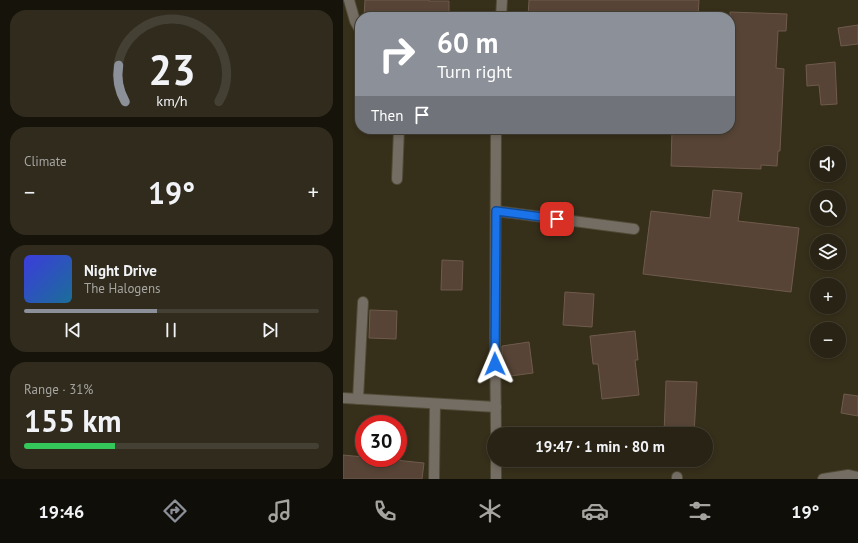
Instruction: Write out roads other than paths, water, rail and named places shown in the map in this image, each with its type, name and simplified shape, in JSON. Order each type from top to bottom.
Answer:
[{"type":"street","points":[[349,0],[355,21]]},
{"type":"street","points":[[501,0],[501,12]]},
{"type":"street","points":[[397,179],[399,134]]},
{"type":"street","points":[[496,134],[496,427]]},
{"type":"street","points":[[496,211],[634,229]]},
{"type":"street","points":[[359,399],[363,302]]},
{"type":"street","points":[[343,398],[496,407]]},
{"type":"street","points":[[434,479],[435,404]]},
{"type":"street","points":[[496,467],[496,479]]},
{"type":"street","points":[[823,479],[848,475],[858,477]]}]
